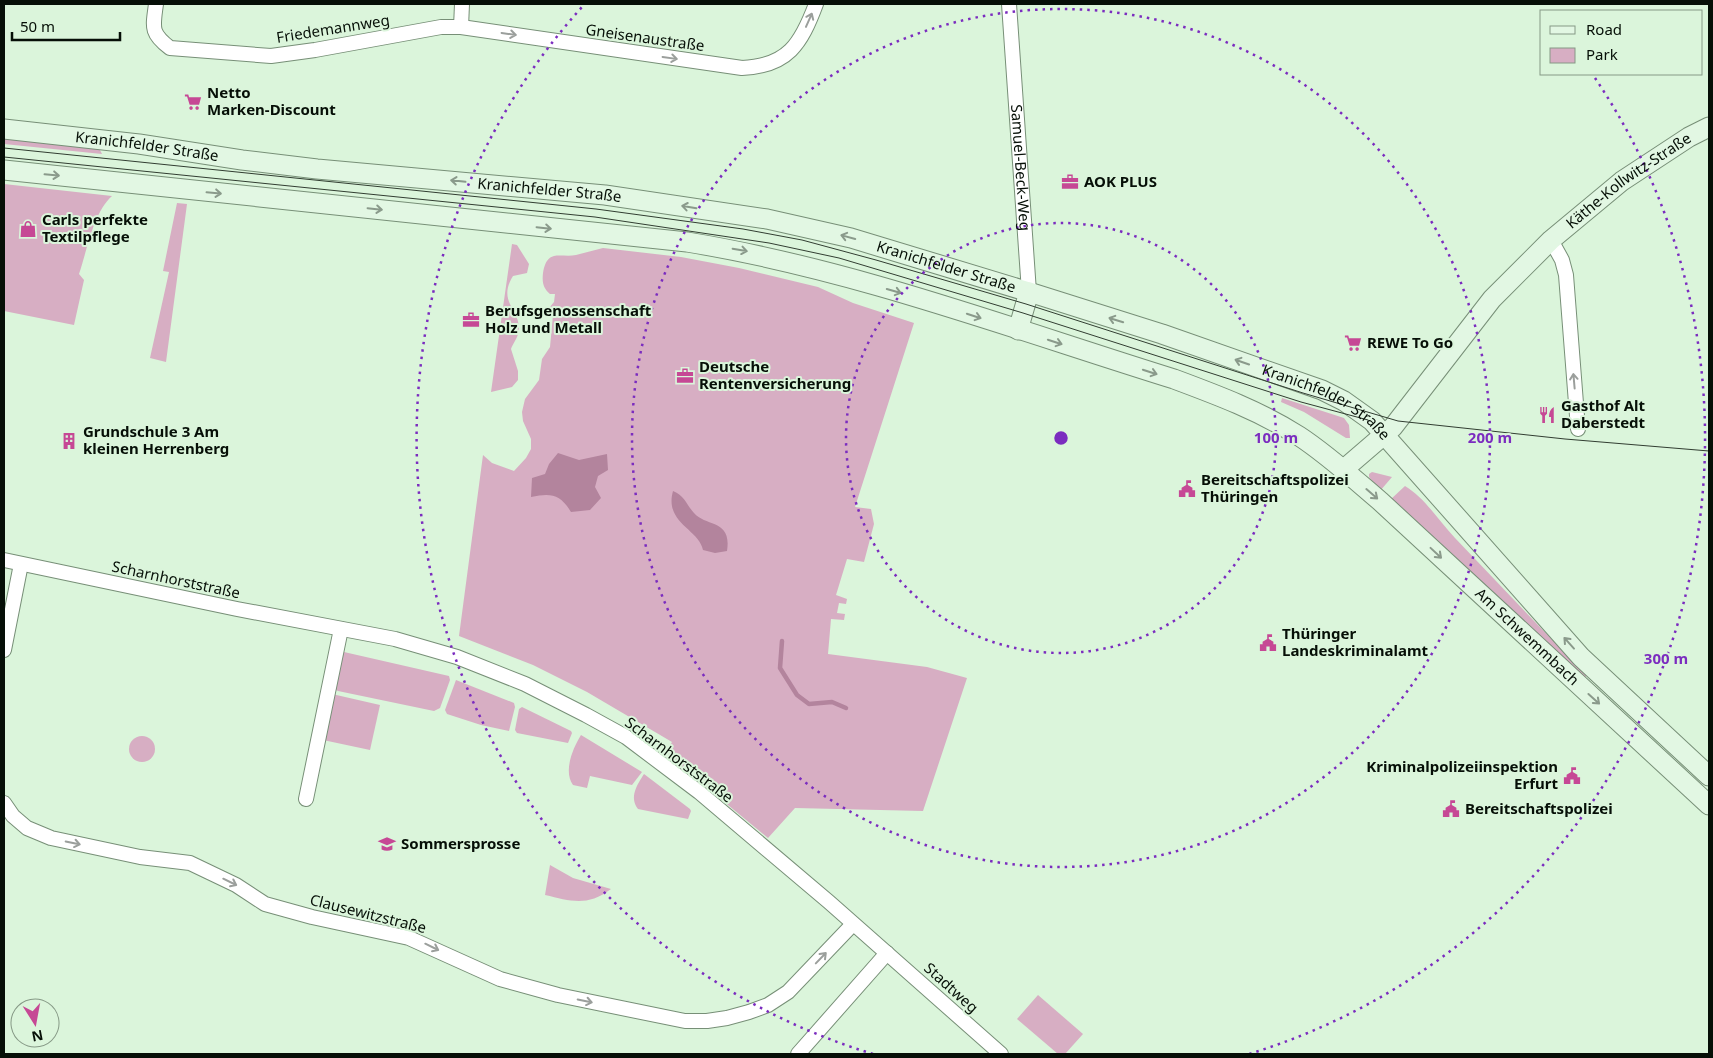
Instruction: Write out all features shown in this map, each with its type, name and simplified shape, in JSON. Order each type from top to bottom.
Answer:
[{"type":"main road","name":"Käthe-Kollwitz-Straße","points":[[1384,435],[1406,410],[1492,299],[1551,240],[1622,181],[1689,137],[1709,127]]},
{"type":"main road","name":"Kranichfelder Straße","points":[[4,129],[139,144],[300,167],[598,194],[767,219],[851,238],[1162,334],[1322,390],[1359,410],[1384,435],[1343,470]]},
{"type":"main road","points":[[4,170],[696,243],[744,251],[801,264],[1174,379],[1229,400],[1299,436],[1343,470]]},
{"type":"main road","name":"Samuel-Beck-Weg","points":[[1018,330],[1029,292]]},
{"type":"main road","name":"Am Schwemmbach","points":[[1384,435],[1581,657],[1709,776]]},
{"type":"main road","name":"Am Schwemmbach","points":[[1343,470],[1380,501],[1709,805]]},
{"type":"street","name":"Friedemannweg","points":[[156,4],[153,28],[159,40],[170,48],[271,56],[441,27],[461,27]]},
{"type":"street","points":[[461,27],[462,4]]},
{"type":"street","name":"Gneisenaustraße","points":[[461,27],[742,68],[759,67],[786,56],[799,41],[816,4]]},
{"type":"street","name":"Samuel-Beck-Weg","points":[[1009,4],[1029,292]]},
{"type":"street","name":"Käthe-Kollwitz-Straße","points":[[1551,240],[1562,260],[1566,275],[1578,429]]},
{"type":"street","name":"Scharnhorststraße","points":[[4,560],[237,609],[394,639],[457,657],[525,684],[626,737],[699,792],[883,950]]},
{"type":"street","points":[[4,650],[21,564]]},
{"type":"street","points":[[306,799],[341,629]]},
{"type":"street","points":[[1671,769],[1685,754]]},
{"type":"street","name":"Clausewitzstraße","points":[[4,803],[13,816],[27,828],[51,838],[140,857],[190,863],[236,885],[265,904],[312,917],[422,942],[500,979],[558,995],[685,1021],[707,1021],[727,1018],[768,1005],[788,992],[853,924]]},
{"type":"street","points":[[798,1054],[883,950]]},
{"type":"street","name":"Stadtweg","points":[[883,950],[1001,1054]]},
{"type":"green space","points":[[4,139],[98,146],[102,154],[4,144]]},
{"type":"green space","points":[[4,184],[112,196],[105,203],[91,233],[79,274],[84,280],[74,325],[4,311]]},
{"type":"green space","points":[[177,203],[187,204],[166,362],[150,358],[169,272],[163,271]]},
{"type":"green space","points":[[512,244],[517,245],[529,264],[527,273],[513,276],[507,292],[519,330],[511,349],[518,371],[518,380],[512,387],[491,392]]},
{"type":"green space","points":[[603,248],[681,257],[739,268],[818,287],[853,303],[914,323],[855,507],[871,509],[874,524],[864,562],[847,559],[836,595],[847,599],[846,604],[839,603],[837,613],[845,614],[844,620],[831,619],[828,654],[927,667],[967,678],[923,811],[795,808],[768,838],[665,753],[672,742],[587,692],[533,665],[459,636],[483,455],[492,463],[514,471],[526,458],[531,449],[531,439],[523,421],[522,412],[525,399],[539,380],[542,359],[550,347],[553,315],[549,308],[554,302],[555,294],[550,294],[544,285],[545,265],[551,257],[576,255]]},
{"type":"green space","points":[[1282,398],[1344,418],[1349,425],[1350,438],[1346,438],[1304,412],[1281,402]]},
{"type":"green space","points":[[1372,472],[1392,477],[1380,491],[1369,477],[1369,474]]},
{"type":"green space","points":[[1405,486],[1426,503],[1455,538],[1587,675],[1584,679],[1390,500]]},
{"type":"green space","points":[[342,653],[449,676],[450,680],[440,708],[434,711],[334,689]]},
{"type":"green space","points":[[456,680],[514,703],[515,707],[509,731],[481,725],[447,714],[445,710]]},
{"type":"green space","points":[[332,694],[380,705],[370,750],[323,740]]},
{"type":"green space","points":[[522,707],[571,731],[568,743],[517,733],[515,730],[519,709]]},
{"type":"green space","points":[[581,735],[642,772],[632,785],[590,776],[587,788],[573,785],[570,779],[569,766],[572,753]]},
{"type":"green space","points":[[142,736],[151,740],[155,749],[151,758],[142,762],[133,758],[129,749],[133,740]]},
{"type":"green space","points":[[644,774],[690,809],[688,819],[638,809],[635,805],[634,796]]},
{"type":"green space","points":[[550,865],[573,878],[611,889],[594,898],[579,901],[545,895]]},
{"type":"green space","points":[[1038,995],[1083,1034],[1065,1054],[1058,1054],[1017,1019]]},
{"type":"shaded area","points":[[558,453],[579,460],[607,454],[608,470],[598,476],[595,487],[601,498],[590,510],[571,512],[563,501],[550,495],[531,497],[532,478],[545,474],[549,464]]},
{"type":"shaded area","points":[[673,491],[683,498],[699,517],[722,529],[728,541],[727,551],[715,553],[703,550],[695,536],[683,525],[673,511]]},
{"type":"waterway","points":[[782,641],[780,668],[797,695],[809,704],[832,702],[846,708]]},
{"type":"tram line","points":[[4,148],[596,209],[743,229],[802,240],[876,260],[1026,304],[1303,393],[1398,421],[1565,439],[1709,451]]},
{"type":"tram line","points":[[4,157],[595,217],[769,243],[839,258],[1023,313],[1301,402],[1368,420]]},
{"type":"place","name":"Netto Marken-Discount","points":[[193,102]]},
{"type":"place","name":"AOK PLUS","points":[[1070,182]]},
{"type":"place","name":"Carls perfekte Textilpflege","points":[[28,229]]},
{"type":"place","name":"Berufsgenossenschaft Holz und Metall","points":[[471,320]]},
{"type":"place","name":"REWE To Go","points":[[1353,343]]},
{"type":"place","name":"Deutsche Rentenversicherung","points":[[685,376]]},
{"type":"place","name":"Gasthof Alt Daberstedt","points":[[1547,415]]},
{"type":"place","name":"Grundschule 3 Am kleinen Herrenberg","points":[[69,441]]},
{"type":"place","name":"Bereitschaftspolizei Thüringen","points":[[1187,489]]},
{"type":"place","name":"Thüringer Landeskriminalamt","points":[[1268,643]]},
{"type":"place","name":"Kriminalpolizeiinspektion Erfurt","points":[[1572,776]]},
{"type":"place","name":"Bereitschaftspolizei","points":[[1451,809]]},
{"type":"place","name":"Sommersprosse","points":[[387,844]]}]
